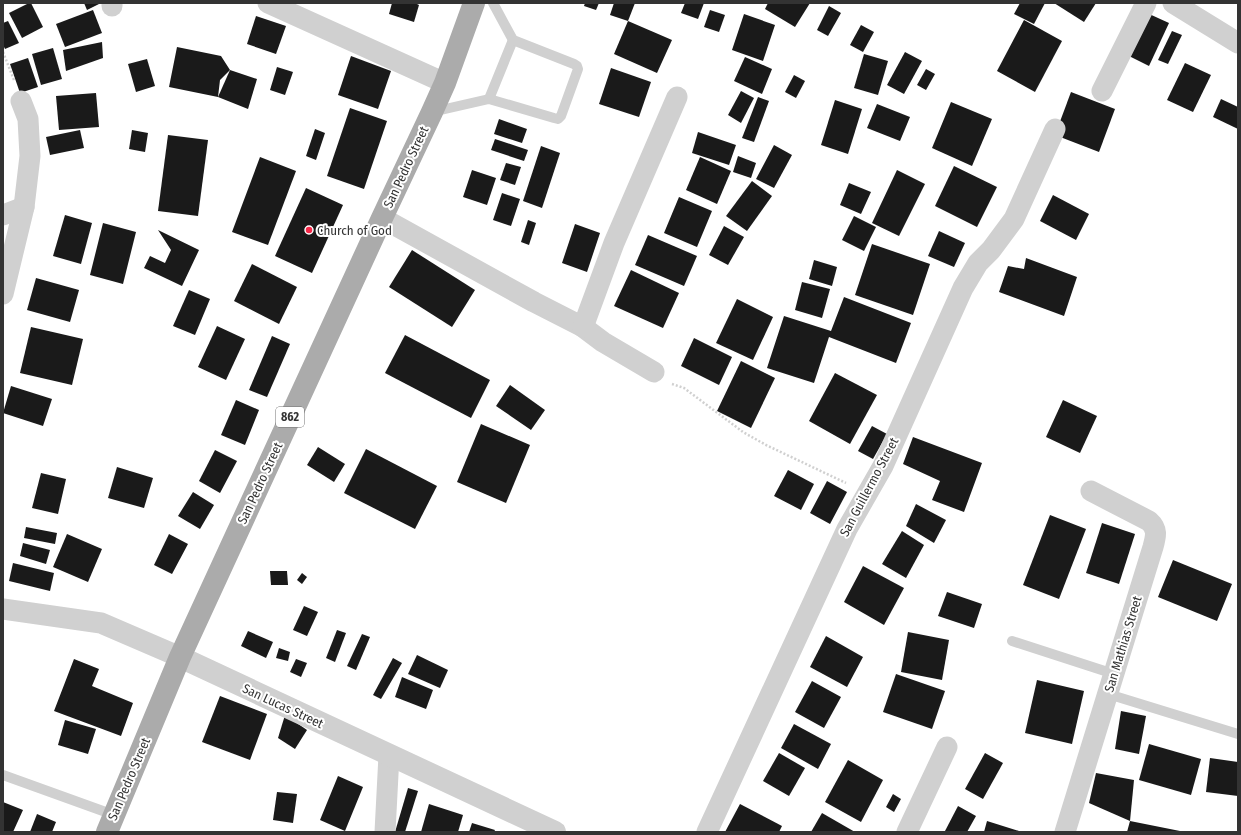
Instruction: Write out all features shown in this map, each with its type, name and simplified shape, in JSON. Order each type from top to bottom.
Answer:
[{"type":"main road","name":"San Pedro Street","points":[[111,824],[180,657],[445,83],[474,3]]},
{"type":"street","points":[[268,3],[445,83]]},
{"type":"street","points":[[1102,92],[1146,3]]},
{"type":"street","points":[[1173,3],[1238,43]]},
{"type":"street","points":[[583,327],[614,243],[677,97]]},
{"type":"street","points":[[3,294],[24,207],[30,156],[28,119],[22,101]]},
{"type":"street","name":"San Guillermo Street","points":[[707,832],[847,529],[883,466],[963,288],[978,263],[1014,219],[1056,129]]},
{"type":"street","points":[[3,215],[24,207]]},
{"type":"street","points":[[382,218],[534,302],[583,327],[603,342],[654,372]]},
{"type":"street","name":"San Mathias Street","points":[[1065,832],[1154,543],[1156,532],[1154,525],[1149,521],[1091,491]]},
{"type":"street","name":"San Lucas Street","points":[[3,609],[101,623],[180,657],[555,832]]},
{"type":"street","points":[[907,832],[947,747]]},
{"type":"street","points":[[385,832],[389,755]]},
{"type":"lane","points":[[432,112],[489,99],[558,119],[561,116],[578,70],[577,66],[513,40],[493,3]]},
{"type":"lane","points":[[489,99],[513,40]]},
{"type":"lane","points":[[1012,641],[1114,674]]},
{"type":"lane","points":[[1108,694],[1238,734]]},
{"type":"lane","points":[[3,775],[111,824]]},
{"type":"path","points":[[3,52],[22,101]]},
{"type":"path","points":[[654,372],[667,383],[684,388],[743,432],[766,445],[867,494]]},
{"type":"building","points":[[31,3],[43,27],[22,38],[9,13]]},
{"type":"building","points":[[84,3],[101,3],[87,10]]},
{"type":"building","points":[[392,3],[415,3],[419,5],[414,22],[389,14]]},
{"type":"building","points":[[585,3],[599,3],[596,10],[584,6]]},
{"type":"building","points":[[614,3],[635,3],[628,21],[610,15]]},
{"type":"building","points":[[685,3],[704,3],[698,19],[681,13]]},
{"type":"building","points":[[768,3],[810,3],[795,27],[765,9]]},
{"type":"building","points":[[1020,3],[1045,3],[1034,24],[1014,14]]},
{"type":"building","points":[[1054,3],[1096,3],[1084,22]]},
{"type":"building","points":[[829,6],[841,13],[828,36],[817,30]]},
{"type":"building","points":[[93,10],[102,33],[65,47],[56,24]]},
{"type":"building","points":[[710,10],[725,15],[719,32],[704,27]]},
{"type":"building","points":[[1147,13],[1169,23],[1149,66],[1127,55]]},
{"type":"building","points":[[744,14],[775,25],[763,61],[732,50]]},
{"type":"building","points":[[256,16],[286,26],[276,54],[247,44]]},
{"type":"building","points":[[1024,20],[1062,41],[1035,92],[997,71]]},
{"type":"building","points":[[8,21],[19,43],[5,49],[3,45],[3,23]]},
{"type":"building","points":[[628,21],[672,40],[657,73],[614,54]]},
{"type":"building","points":[[861,25],[874,32],[863,52],[850,45]]},
{"type":"building","points":[[1172,31],[1182,35],[1168,64],[1158,60]]},
{"type":"building","points":[[102,42],[103,58],[66,71],[63,50]]},
{"type":"building","points":[[177,47],[221,56],[230,70],[220,80],[218,97],[169,87]]},
{"type":"building","points":[[53,48],[62,79],[41,85],[32,54]]},
{"type":"building","points":[[905,52],[922,61],[904,94],[887,85]]},
{"type":"building","points":[[864,54],[888,61],[878,95],[854,88]]},
{"type":"building","points":[[351,56],[391,71],[378,109],[338,95]]},
{"type":"building","points":[[745,57],[772,69],[762,94],[734,81]]},
{"type":"building","points":[[28,58],[38,87],[20,93],[10,64]]},
{"type":"building","points":[[147,59],[155,86],[136,92],[128,64]]},
{"type":"building","points":[[1185,63],[1211,75],[1193,112],[1167,100]]},
{"type":"building","points":[[277,67],[293,72],[285,95],[270,90]]},
{"type":"building","points":[[611,68],[651,82],[639,117],[599,104]]},
{"type":"building","points":[[926,69],[935,74],[926,90],[917,85]]},
{"type":"building","points":[[230,70],[257,79],[248,109],[218,97]]},
{"type":"building","points":[[794,75],[805,81],[796,98],[785,92]]},
{"type":"building","points":[[741,91],[754,98],[741,123],[728,115]]},
{"type":"building","points":[[1071,92],[1115,109],[1099,152],[1055,135]]},
{"type":"building","points":[[96,93],[99,127],[59,130],[56,96]]},
{"type":"building","points":[[758,97],[769,101],[754,142],[742,138]]},
{"type":"building","points":[[1221,99],[1238,107],[1238,129],[1213,117]]},
{"type":"building","points":[[835,100],[862,109],[848,154],[821,145]]},
{"type":"building","points":[[951,102],[992,119],[972,166],[932,148]]},
{"type":"building","points":[[877,104],[910,117],[900,141],[867,128]]},
{"type":"building","points":[[350,108],[387,121],[364,189],[327,176]]},
{"type":"building","points":[[499,119],[527,129],[522,143],[494,134]]},
{"type":"building","points":[[315,129],[325,133],[316,160],[306,156]]},
{"type":"building","points":[[80,130],[84,148],[50,155],[46,137]]},
{"type":"building","points":[[132,130],[148,133],[145,152],[129,149]]},
{"type":"building","points":[[698,132],[736,145],[729,165],[692,153]]},
{"type":"building","points":[[168,135],[208,140],[198,216],[158,211]]},
{"type":"building","points":[[495,139],[528,150],[524,161],[491,150]]},
{"type":"building","points":[[774,145],[792,155],[774,188],[756,179]]},
{"type":"building","points":[[541,146],[560,153],[542,208],[523,201]]},
{"type":"building","points":[[738,156],[756,163],[751,178],[733,172]]},
{"type":"building","points":[[260,157],[296,171],[268,245],[232,232]]},
{"type":"building","points":[[700,157],[731,171],[717,204],[686,190]]},
{"type":"building","points":[[506,163],[521,167],[515,185],[500,180]]},
{"type":"building","points":[[954,166],[997,187],[977,227],[935,206]]},
{"type":"building","points":[[472,170],[496,178],[487,205],[463,197]]},
{"type":"building","points":[[897,170],[925,184],[899,236],[872,223]]},
{"type":"building","points":[[752,181],[772,196],[747,231],[726,216]]},
{"type":"building","points":[[849,183],[871,192],[861,214],[840,205]]},
{"type":"building","name":"Church of God","points":[[306,188],[343,205],[312,273],[275,256]]},
{"type":"building","points":[[502,193],[520,199],[511,226],[493,220]]},
{"type":"building","points":[[1053,195],[1089,214],[1076,240],[1040,221]]},
{"type":"building","points":[[679,197],[712,211],[697,247],[664,233]]},
{"type":"building","points":[[65,215],[92,223],[81,264],[53,256]]},
{"type":"building","points":[[854,216],[876,227],[864,251],[842,240]]},
{"type":"building","points":[[528,220],[536,223],[529,245],[521,242]]},
{"type":"building","points":[[103,223],[136,232],[123,284],[90,275]]},
{"type":"building","points":[[575,224],[600,233],[587,272],[562,263]]},
{"type":"building","points":[[724,226],[744,237],[728,265],[709,255]]},
{"type":"building","points":[[158,230],[199,250],[182,286],[144,268],[150,256],[165,263],[171,250]]},
{"type":"building","points":[[939,231],[965,243],[954,267],[928,256]]},
{"type":"building","points":[[648,235],[697,256],[684,286],[635,265]]},
{"type":"building","points":[[872,244],[930,264],[913,315],[855,295]]},
{"type":"building","points":[[412,250],[475,290],[452,327],[389,287]]},
{"type":"building","points":[[1026,258],[1077,277],[1064,316],[999,292],[1008,266],[1024,269]]},
{"type":"building","points":[[814,260],[837,267],[832,286],[809,279]]},
{"type":"building","points":[[252,264],[297,287],[279,324],[234,301]]},
{"type":"building","points":[[631,270],[679,293],[663,328],[614,306]]},
{"type":"building","points":[[36,278],[79,290],[70,322],[27,310]]},
{"type":"building","points":[[802,282],[830,289],[822,318],[795,310]]},
{"type":"building","points":[[189,290],[210,299],[195,335],[173,326]]},
{"type":"building","points":[[844,297],[911,323],[896,363],[829,337],[814,383],[767,368],[784,316],[831,331]]},
{"type":"building","points":[[737,299],[773,317],[753,360],[716,343]]},
{"type":"building","points":[[217,326],[245,339],[226,380],[198,367]]},
{"type":"building","points":[[31,327],[83,339],[72,385],[20,373]]},
{"type":"building","points":[[405,335],[490,380],[471,418],[385,373]]},
{"type":"building","points":[[272,336],[290,344],[267,397],[249,390]]},
{"type":"building","points":[[694,338],[732,357],[719,385],[681,366]]},
{"type":"building","points":[[741,361],[775,378],[751,428],[717,411]]},
{"type":"building","points":[[835,373],[877,395],[850,444],[809,421]]},
{"type":"building","points":[[510,385],[545,410],[531,430],[496,406]]},
{"type":"building","points":[[11,386],[52,399],[43,426],[3,413]]},
{"type":"building","points":[[236,400],[259,410],[245,445],[221,435]]},
{"type":"building","points":[[1063,400],[1097,416],[1080,453],[1046,437]]},
{"type":"building","points":[[481,424],[530,445],[506,503],[457,482]]},
{"type":"building","points":[[872,426],[887,434],[873,459],[858,451]]},
{"type":"building","points":[[913,437],[982,463],[964,512],[932,500],[940,481],[903,464]]},
{"type":"building","points":[[318,447],[345,464],[334,482],[307,465]]},
{"type":"building","points":[[366,449],[437,486],[415,529],[344,493]]},
{"type":"building","points":[[215,450],[237,461],[220,493],[199,481]]},
{"type":"building","points":[[117,467],[153,478],[144,508],[108,498]]},
{"type":"building","points":[[788,470],[814,484],[801,510],[774,496]]},
{"type":"building","points":[[41,473],[66,479],[58,514],[32,508]]},
{"type":"building","points":[[827,481],[847,492],[830,524],[810,513]]},
{"type":"building","points":[[193,492],[214,505],[200,529],[178,516]]},
{"type":"building","points":[[916,504],[946,520],[934,543],[906,526]]},
{"type":"building","points":[[1050,515],[1086,529],[1059,599],[1023,585]]},
{"type":"building","points":[[1102,523],[1135,534],[1119,584],[1086,573]]},
{"type":"building","points":[[26,527],[57,533],[55,544],[24,538]]},
{"type":"building","points":[[902,531],[924,545],[906,578],[882,564]]},
{"type":"building","points":[[67,534],[102,549],[88,582],[53,567]]},
{"type":"building","points":[[169,534],[188,544],[172,574],[154,565]]},
{"type":"building","points":[[23,543],[50,550],[46,564],[20,556]]},
{"type":"building","points":[[1173,560],[1232,584],[1217,621],[1158,597]]},
{"type":"building","points":[[13,563],[54,573],[50,591],[9,581]]},
{"type":"building","points":[[863,566],[904,588],[884,625],[844,602]]},
{"type":"building","points":[[270,571],[287,571],[288,585],[271,585]]},
{"type":"building","points":[[302,573],[307,577],[302,584],[297,580]]},
{"type":"building","points":[[947,592],[982,604],[974,628],[938,616]]},
{"type":"building","points":[[304,606],[318,612],[307,636],[293,630]]},
{"type":"building","points":[[337,630],[346,633],[335,662],[326,658]]},
{"type":"building","points":[[248,631],[273,642],[266,658],[241,646]]},
{"type":"building","points":[[908,632],[949,640],[942,680],[901,672]]},
{"type":"building","points":[[362,634],[370,637],[356,670],[347,666]]},
{"type":"building","points":[[826,636],[863,657],[847,687],[810,667]]},
{"type":"building","points":[[279,648],[290,652],[288,661],[276,658]]},
{"type":"building","points":[[417,655],[448,670],[440,688],[408,674]]},
{"type":"building","points":[[393,658],[402,663],[381,699],[373,695]]},
{"type":"building","points":[[74,659],[99,669],[92,686],[133,703],[121,736],[54,711]]},
{"type":"building","points":[[296,659],[307,663],[301,677],[290,672]]},
{"type":"building","points":[[896,674],[945,691],[932,729],[883,712]]},
{"type":"building","points":[[402,677],[433,690],[426,709],[395,697]]},
{"type":"building","points":[[1037,680],[1084,691],[1072,744],[1025,733]]},
{"type":"building","points":[[812,681],[841,697],[824,728],[795,712]]},
{"type":"building","points":[[220,696],[267,714],[250,760],[202,742]]},
{"type":"building","points":[[1121,711],[1146,716],[1139,754],[1115,749]]},
{"type":"building","points":[[285,715],[307,730],[295,749],[278,738]]},
{"type":"building","points":[[65,720],[96,729],[88,754],[58,745]]},
{"type":"building","points":[[794,724],[831,744],[818,769],[781,748]]},
{"type":"building","points":[[1149,744],[1201,759],[1191,795],[1139,780]]},
{"type":"building","points":[[779,753],[805,768],[789,796],[763,781]]},
{"type":"building","points":[[985,753],[1003,763],[983,799],[965,789]]},
{"type":"building","points":[[1210,758],[1238,762],[1238,796],[1206,792]]},
{"type":"building","points":[[848,760],[883,780],[861,822],[825,802]]},
{"type":"building","points":[[1096,773],[1134,780],[1130,821],[1089,803]]},
{"type":"building","points":[[338,776],[363,787],[345,831],[320,820]]},
{"type":"building","points":[[408,788],[418,791],[405,832],[395,832]]},
{"type":"building","points":[[277,792],[297,794],[293,823],[273,820]]},
{"type":"building","points":[[893,794],[901,799],[894,812],[886,807]]},
{"type":"building","points":[[3,802],[23,810],[13,832],[3,832]]},
{"type":"building","points":[[429,804],[463,815],[458,832],[421,832]]},
{"type":"building","points":[[740,804],[782,826],[779,832],[725,832]]},
{"type":"building","points":[[958,806],[976,816],[967,832],[947,832],[945,831]]},
{"type":"building","points":[[822,813],[855,832],[811,832]]},
{"type":"building","points":[[37,814],[56,822],[52,832],[30,832]]},
{"type":"building","points":[[987,821],[1022,832],[984,832]]},
{"type":"building","points":[[1130,821],[1180,831],[1180,832],[1127,832]]},
{"type":"building","points":[[472,823],[495,830],[494,832],[469,832]]},
{"type":"place","name":"Church of God","points":[[309,230]]}]
